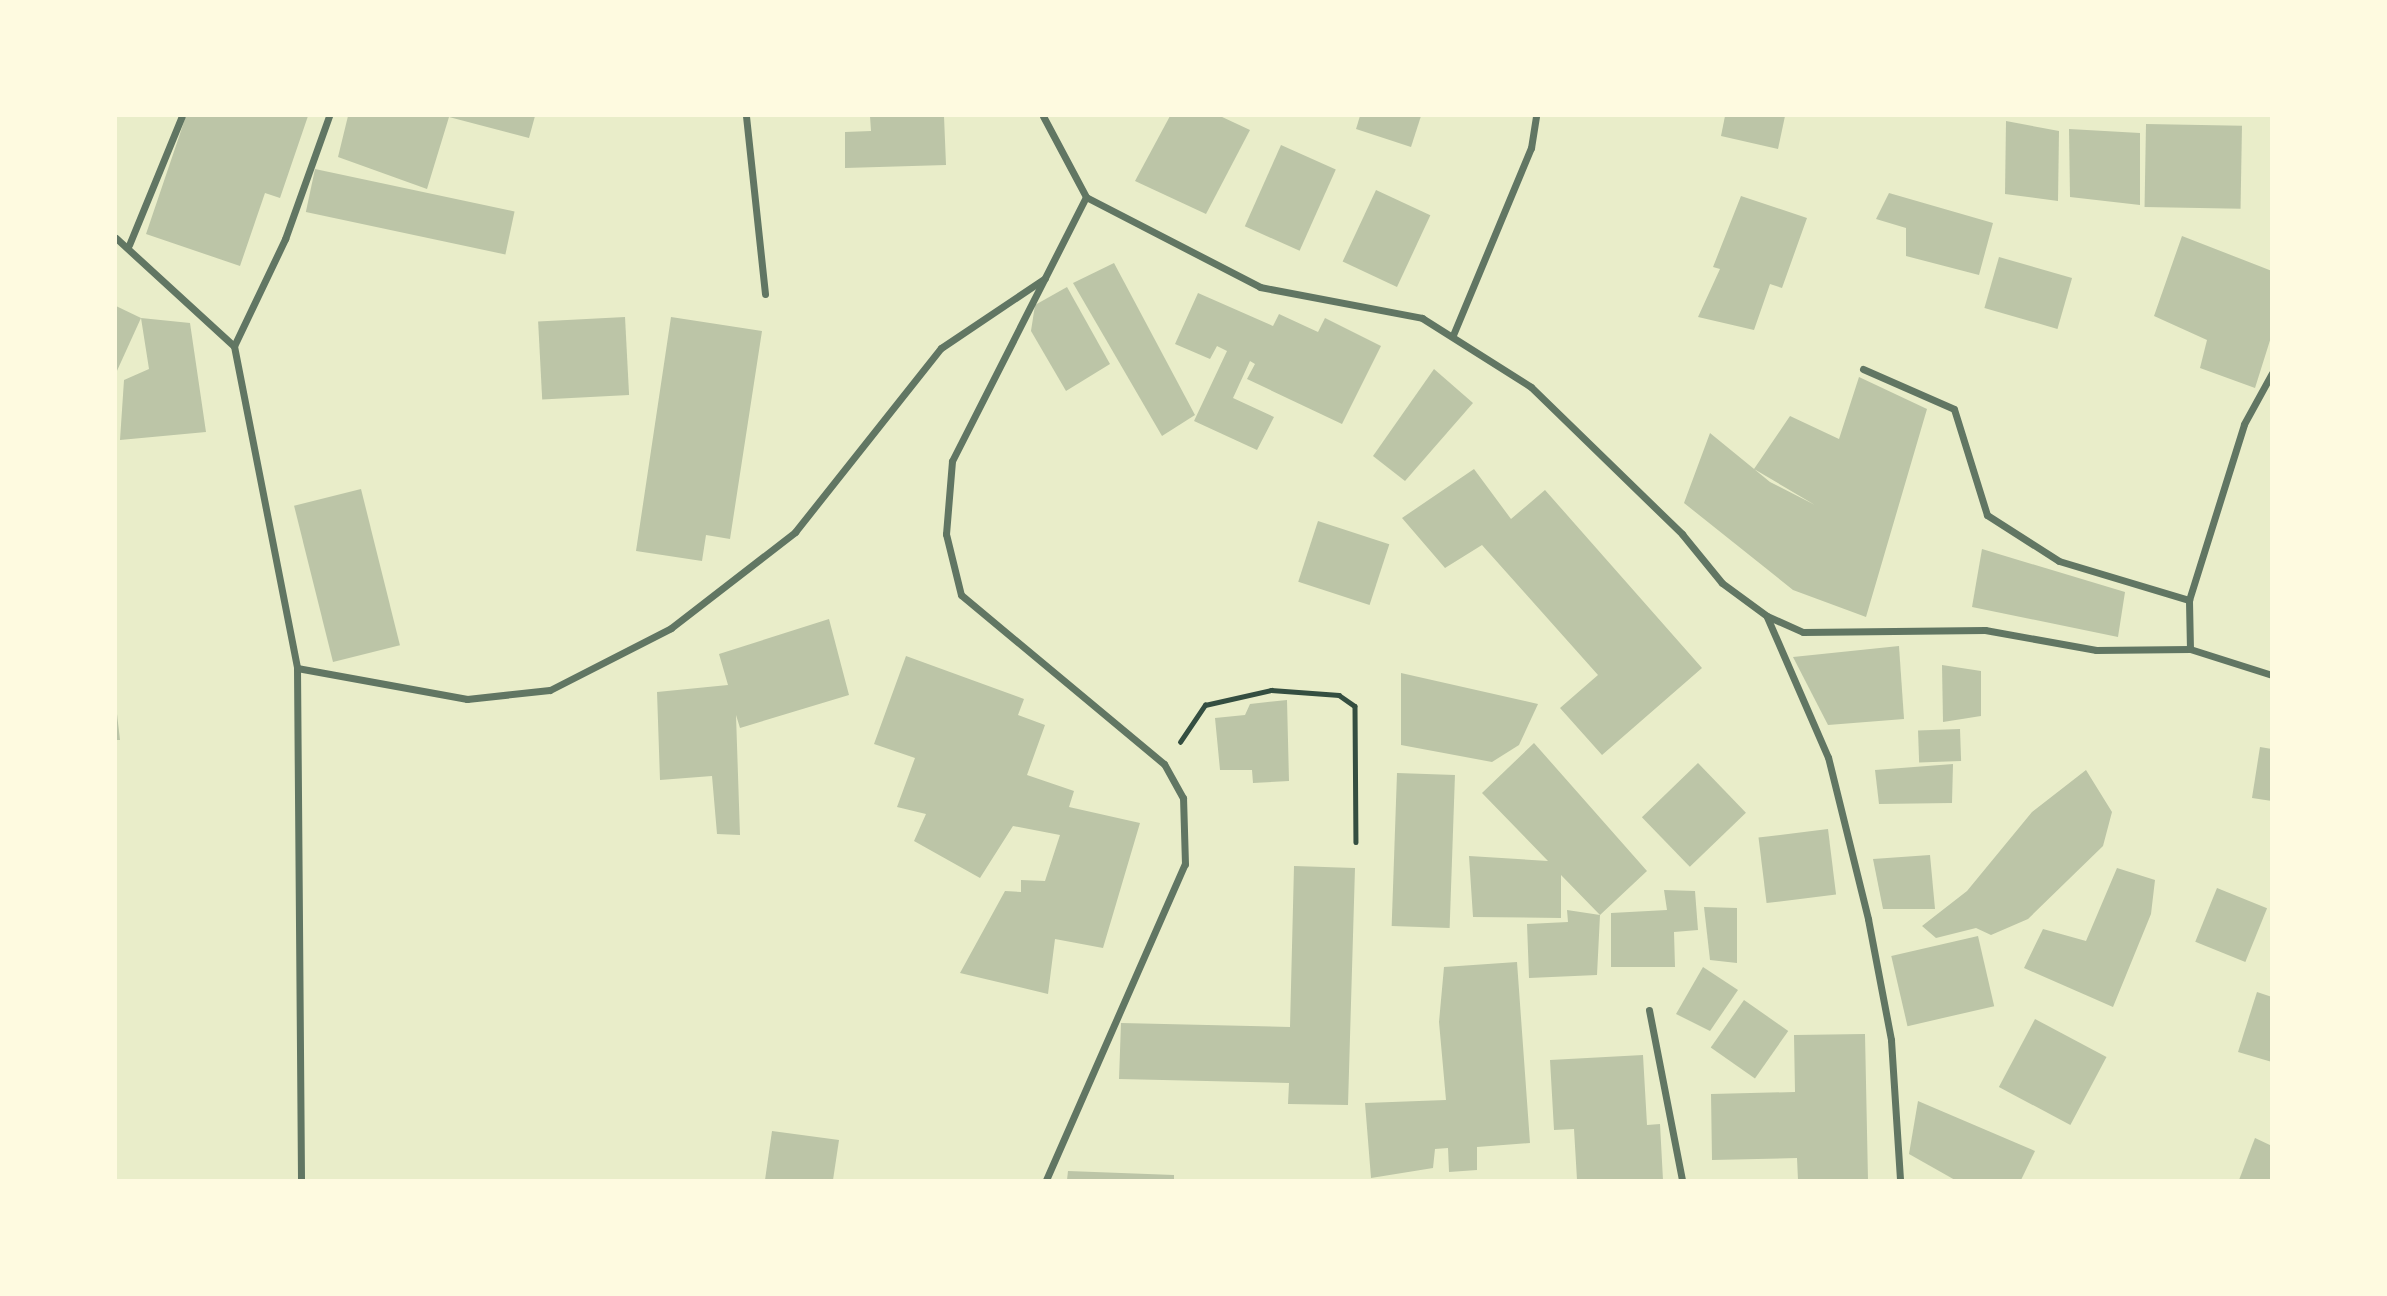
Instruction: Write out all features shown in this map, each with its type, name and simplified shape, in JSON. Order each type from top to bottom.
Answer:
[{"type":"street","points":[[129,245],[182,116]]},
{"type":"street","points":[[234,346],[285,239],[329,116]]},
{"type":"street","points":[[746,116],[765,294]]},
{"type":"street","points":[[1043,116],[1086,197],[1260,286],[1422,318],[1453,335],[1531,387],[1682,534],[1722,583],[1767,616],[1803,632],[1985,630],[2096,650],[2190,649],[2272,675]]},
{"type":"street","points":[[1453,335],[1531,148],[1536,116]]},
{"type":"street","points":[[1046,1181],[1185,864],[1183,798],[1164,764],[961,595],[946,534],[952,461],[1086,197]]},
{"type":"street","points":[[116,238],[129,245],[234,346],[297,668],[301,1181]]},
{"type":"street","points":[[297,668],[467,699],[550,690],[659,634],[795,532],[941,348],[1045,278]]},
{"type":"street","points":[[1863,369],[1954,409],[1987,515],[2059,561],[2189,600]]},
{"type":"street","points":[[2190,649],[2189,600],[2244,424],[2272,373]]},
{"type":"street","points":[[1767,616],[1829,757],[1868,919],[1891,1040],[1900,1181]]},
{"type":"street","points":[[1649,1010],[1682,1181]]},
{"type":"path","points":[[1164,764],[1205,705],[1271,690],[1339,695],[1355,706],[1356,842]]},
{"type":"building","points":[[186,116],[308,116],[280,198],[265,193],[240,266],[146,234]]},
{"type":"building","points":[[348,116],[535,116],[529,138],[449,117],[427,189],[338,157]]},
{"type":"building","points":[[870,116],[944,116],[946,165],[845,168],[845,132],[871,131]]},
{"type":"building","points":[[1170,116],[1220,116],[1250,130],[1206,214],[1135,181]]},
{"type":"building","points":[[1360,116],[1421,116],[1411,147],[1356,129]]},
{"type":"building","points":[[1725,116],[1785,116],[1778,149],[1721,136]]},
{"type":"building","points":[[2006,121],[2059,131],[2058,201],[2005,194]]},
{"type":"building","points":[[2146,124],[2242,126],[2241,209],[2145,207]]},
{"type":"building","points":[[2069,129],[2140,133],[2140,205],[2070,197]]},
{"type":"building","points":[[1281,145],[1336,169],[1300,251],[1245,226]]},
{"type":"building","points":[[315,169],[515,211],[505,254],[306,212]]},
{"type":"building","points":[[1376,190],[1430,215],[1397,287],[1343,262]]},
{"type":"building","points":[[1889,193],[1993,223],[1979,275],[1906,256],[1906,228],[1876,219]]},
{"type":"building","points":[[1741,196],[1807,218],[1782,288],[1770,284],[1754,330],[1698,317],[1720,269],[1713,267]]},
{"type":"building","points":[[2182,236],[2272,271],[2272,334],[2255,388],[2200,368],[2207,340],[2154,316]]},
{"type":"building","points":[[1999,257],[2072,278],[2057,329],[1984,308]]},
{"type":"building","points":[[1114,263],[1195,415],[1162,436],[1073,283]]},
{"type":"building","points":[[1067,287],[1110,364],[1066,391],[1031,331],[1035,305]]},
{"type":"building","points":[[1198,293],[1273,326],[1279,314],[1318,332],[1325,318],[1381,346],[1342,424],[1247,379],[1255,364],[1250,361],[1233,398],[1274,417],[1257,450],[1194,421],[1227,351],[1217,346],[1210,359],[1175,344]]},
{"type":"building","points":[[116,306],[141,318],[116,373]]},
{"type":"building","points":[[625,317],[629,395],[542,399],[538,322]]},
{"type":"building","points":[[671,317],[762,331],[730,539],[706,535],[702,561],[636,551]]},
{"type":"building","points":[[141,318],[190,323],[206,432],[120,440],[124,380],[149,369]]},
{"type":"building","points":[[1434,369],[1473,403],[1405,481],[1373,456]]},
{"type":"building","points":[[1859,377],[1927,409],[1866,617],[1793,590],[1684,503],[1710,433],[1754,469],[1790,416],[1839,439]],"holes":[[[1754,469],[1815,505],[1770,482]]]},
{"type":"building","points":[[1474,469],[1511,519],[1545,490],[1702,668],[1602,755],[1560,708],[1598,675],[1482,545],[1445,568],[1402,518]]},
{"type":"building","points":[[361,489],[400,645],[333,662],[294,506]]},
{"type":"building","points":[[1318,521],[1389,544],[1370,605],[1298,582]]},
{"type":"building","points":[[1982,549],[2125,592],[2118,637],[1972,607]]},
{"type":"building","points":[[829,619],[849,695],[740,728],[736,715],[740,835],[717,834],[712,776],[660,780],[657,692],[728,685],[719,654]]},
{"type":"building","points":[[1899,646],[1904,719],[1828,725],[1793,657]]},
{"type":"building","points":[[906,656],[1024,699],[1018,715],[1045,725],[1027,775],[1074,791],[1069,807],[1140,823],[1103,948],[1055,939],[1048,994],[960,973],[1005,891],[1021,892],[1021,880],[1045,881],[1060,835],[1013,826],[980,878],[914,841],[926,814],[897,807],[915,758],[874,744]]},
{"type":"building","points":[[1942,665],[1981,671],[1981,716],[1943,722]]},
{"type":"building","points":[[1401,673],[1538,704],[1519,745],[1492,762],[1401,745]]},
{"type":"building","points":[[1287,700],[1289,781],[1253,783],[1252,770],[1220,770],[1215,718],[1245,715],[1250,704]]},
{"type":"building","points":[[117,714],[120,740],[116,740]]},
{"type":"building","points":[[1960,729],[1961,761],[1919,762],[1918,730]]},
{"type":"building","points":[[1534,743],[1647,871],[1600,915],[1561,875],[1561,918],[1473,917],[1469,856],[1548,861],[1482,793]]},
{"type":"building","points":[[2260,747],[2272,749],[2272,801],[2252,798]]},
{"type":"building","points":[[1698,763],[1746,813],[1690,867],[1642,817]]},
{"type":"building","points":[[1953,764],[1952,803],[1879,804],[1875,770]]},
{"type":"building","points":[[2086,770],[2112,812],[2103,846],[2028,919],[1991,935],[1976,928],[1936,938],[1922,926],[1967,891],[2032,812]]},
{"type":"building","points":[[1397,773],[1455,775],[1450,928],[1392,926]]},
{"type":"building","points":[[1828,829],[1836,895],[1767,903],[1759,838]]},
{"type":"building","points":[[1930,855],[1935,909],[1883,909],[1873,859]]},
{"type":"building","points":[[1294,866],[1355,868],[1348,1105],[1288,1104],[1289,1083],[1119,1079],[1121,1023],[1290,1027]]},
{"type":"building","points":[[2117,868],[2155,880],[2151,914],[2113,1007],[2024,968],[2043,929],[2086,941]]},
{"type":"building","points":[[2217,888],[2267,908],[2245,962],[2195,942]]},
{"type":"building","points":[[1664,890],[1695,891],[1698,930],[1674,932],[1675,967],[1611,967],[1611,913],[1667,910]]},
{"type":"building","points":[[1704,907],[1737,908],[1737,963],[1710,960]]},
{"type":"building","points":[[1567,910],[1600,915],[1597,975],[1529,978],[1527,924],[1568,922]]},
{"type":"building","points":[[1978,936],[1994,1006],[1907,1026],[1891,956]]},
{"type":"building","points":[[1517,962],[1530,1143],[1477,1147],[1477,1170],[1449,1172],[1448,1148],[1435,1149],[1433,1168],[1371,1178],[1365,1103],[1446,1100],[1439,1022],[1444,967]]},
{"type":"building","points":[[1703,967],[1738,990],[1710,1031],[1676,1014]]},
{"type":"building","points":[[2257,992],[2272,997],[2272,1062],[2238,1052]]},
{"type":"building","points":[[1744,1000],[1788,1031],[1755,1078],[1711,1048]]},
{"type":"building","points":[[2035,1019],[2107,1057],[2070,1125],[1999,1087]]},
{"type":"building","points":[[1865,1034],[1868,1180],[1798,1180],[1797,1158],[1712,1160],[1711,1094],[1795,1092],[1794,1035]]},
{"type":"building","points":[[1643,1055],[1647,1125],[1660,1124],[1663,1180],[1577,1180],[1574,1129],[1554,1130],[1550,1060]]},
{"type":"building","points":[[1918,1101],[2035,1151],[2021,1180],[1955,1180],[1909,1154]]},
{"type":"building","points":[[772,1131],[839,1140],[833,1180],[765,1180]]},
{"type":"building","points":[[2255,1138],[2272,1146],[2272,1180],[2239,1180]]},
{"type":"building","points":[[1068,1171],[1174,1175],[1174,1180],[1067,1180]]}]
